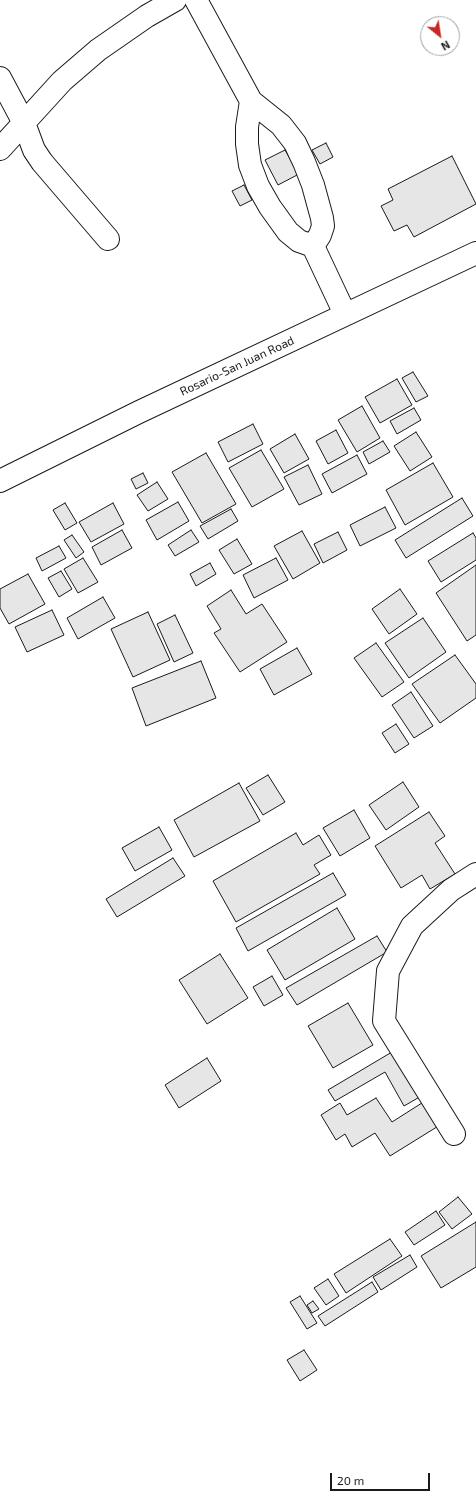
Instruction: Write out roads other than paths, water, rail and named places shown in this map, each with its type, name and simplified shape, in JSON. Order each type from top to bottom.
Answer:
[{"type":"street","points":[[0,149],[62,81],[98,50],[147,16],[175,0]]},
{"type":"street","points":[[196,0],[251,101],[281,125],[295,143],[313,185],[322,218],[320,235],[313,246]]},
{"type":"street","points":[[0,78],[24,122],[34,150],[42,162],[108,239]]},
{"type":"street","points":[[251,101],[247,126],[247,144],[250,165],[258,186],[278,220],[288,232],[299,242],[313,246],[345,314]]},
{"type":"street","name":"Rosario-San Juan Road","points":[[0,481],[139,412],[476,253]]},
{"type":"street","points":[[454,1134],[384,1021],[388,971],[412,926],[451,890],[476,874]]}]
